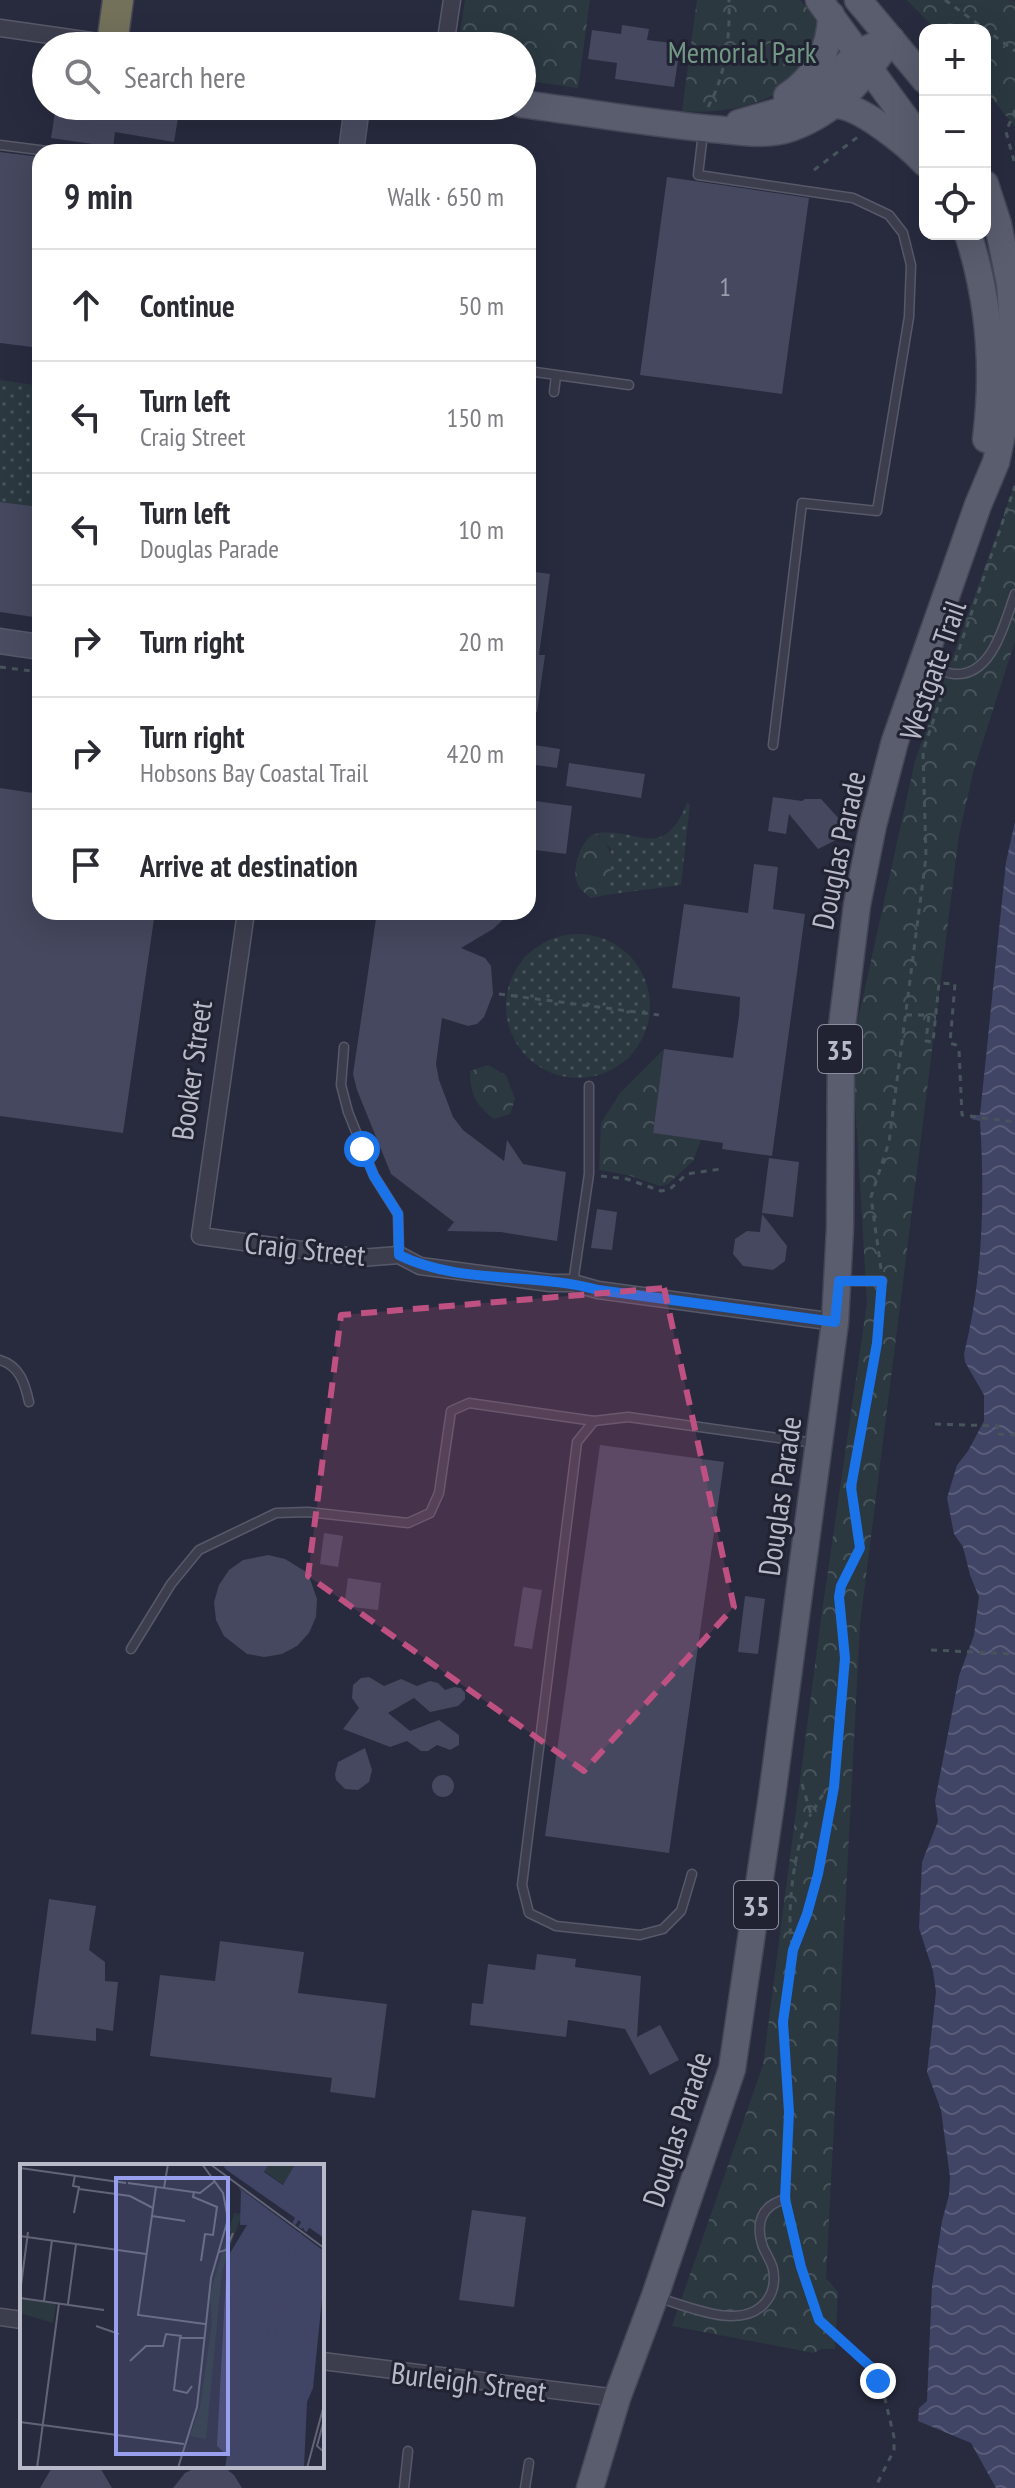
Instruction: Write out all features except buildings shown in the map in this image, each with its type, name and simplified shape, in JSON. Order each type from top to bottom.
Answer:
[{"type":"highway","points":[[118,0],[118,32]]},
{"type":"main road","points":[[858,0],[919,73]]},
{"type":"main road","points":[[707,127],[782,98],[806,82],[822,54],[829,33],[825,7]]},
{"type":"main road","points":[[825,7],[919,136]]},
{"type":"main road","points":[[707,127],[781,111],[805,101],[891,39]]},
{"type":"main road","points":[[536,106],[752,133],[780,131],[834,105],[865,60]]},
{"type":"main road","points":[[834,105],[845,106],[861,114],[919,158]]},
{"type":"main road","name":"Douglas Parade","points":[[590,2488],[617,2398],[732,2069],[835,1322],[839,1281],[840,1047],[848,964],[873,825],[895,741],[996,462],[1004,430],[1014,339],[1005,254],[991,205]]},
{"type":"main road","name":"Douglas Parade","points":[[970,240],[982,281],[991,342],[991,392],[978,505]]},
{"type":"street","points":[[447,32],[452,0]]},
{"type":"street","points":[[0,28],[32,33]]},
{"type":"street","points":[[352,144],[355,120]]},
{"type":"street","points":[[0,641],[32,646]]},
{"type":"street","name":"Booker Street","points":[[200,1236],[245,920]]},
{"type":"street","name":"Craig Street","points":[[200,1236],[360,1258],[399,1255],[420,1266],[550,1283],[573,1283],[598,1290],[835,1322]]},
{"type":"street","points":[[0,2317],[20,2320]]},
{"type":"street","name":"Burleigh Street","points":[[324,2361],[617,2398]]},
{"type":"lane","points":[[707,127],[698,175],[840,196],[874,206],[889,215],[898,226],[907,242],[910,257],[909,317],[877,511],[802,503],[773,745]]},
{"type":"lane","points":[[0,145],[32,149]]},
{"type":"lane","points":[[536,372],[629,385]]},
{"type":"lane","points":[[554,392],[556,376]]},
{"type":"lane","points":[[922,663],[950,673],[970,671],[991,652],[1015,594]]},
{"type":"lane","points":[[344,1047],[341,1085],[348,1112],[374,1176],[398,1214],[399,1255]]},
{"type":"lane","points":[[573,1283],[589,1174],[589,1086]]},
{"type":"lane","points":[[839,1281],[882,1281]]},
{"type":"lane","points":[[0,1360],[24,1379],[29,1402]]},
{"type":"lane","points":[[131,1649],[171,1584],[199,1550],[276,1513],[308,1512],[408,1523],[430,1513],[439,1493],[451,1411],[469,1403],[594,1421],[628,1417],[818,1443]]},
{"type":"lane","points":[[594,1421],[577,1442],[522,1885],[529,1913],[556,1926],[640,1935],[663,1929],[681,1911],[692,1874]]},
{"type":"lane","points":[[655,2296],[731,2316],[745,2316],[760,2309],[773,2291],[774,2279],[773,2267],[762,2242],[762,2217],[770,2204],[785,2199]]},
{"type":"lane","points":[[404,2488],[408,2451]]},
{"type":"lane","points":[[525,2488],[529,2463]]},
{"type":"path","points":[[707,127],[708,108],[725,59],[730,22],[729,0]]},
{"type":"path","points":[[945,0],[1015,51]]},
{"type":"path","points":[[1015,110],[1006,132],[1015,164]]},
{"type":"path","points":[[814,170],[863,132]]},
{"type":"path","name":"Westgate Trail","points":[[793,1950],[818,1874],[834,1787],[845,1658],[839,1597],[841,1586],[860,1548],[851,1487],[877,1343],[882,1281],[871,1197],[887,1150],[926,857],[923,751],[1015,486]]},
{"type":"path","points":[[0,667],[32,671]]},
{"type":"path","points":[[906,1015],[929,1015],[926,1041],[933,1042],[939,983],[955,984],[950,1043],[959,1050],[962,1115],[1015,1122]]},
{"type":"path","points":[[499,994],[659,1015]]},
{"type":"path","points":[[589,1174],[627,1179],[661,1191],[670,1189],[687,1174],[721,1169]]},
{"type":"path","points":[[935,1424],[998,1426],[997,1434],[1015,1435]]},
{"type":"path","points":[[931,1650],[1015,1654]]},
{"type":"path","points":[[802,1784],[811,1814]]},
{"type":"path","points":[[834,1787],[822,1796],[802,1829],[788,1924],[793,1950],[783,2022],[789,2112],[785,2199],[801,2267],[819,2320],[869,2366],[885,2399],[894,2450],[875,2488]]},
{"type":"highlighted area","points":[[664,1288],[734,1607],[584,1771],[308,1576],[341,1315]]},
{"type":"green space","points":[[465,0],[590,0],[578,88],[536,82],[536,32],[460,32]]},
{"type":"green space","name":"Memorial Park","points":[[697,0],[800,0],[814,16],[821,35],[797,76],[774,94],[736,108],[682,111]]},
{"type":"green space","points":[[907,0],[1015,2],[1015,127],[991,97],[991,24],[930,24]]},
{"type":"green space","points":[[0,380],[32,385],[32,506],[0,502]]},
{"type":"green space","points":[[1015,484],[1015,641],[974,769],[959,835],[860,1624],[826,2278],[838,2292],[835,2349],[821,2349],[814,2353],[672,2326],[763,2065],[821,1619],[867,1303],[852,1047],[915,761]]},
{"type":"green space","points":[[687,803],[690,804],[681,885],[605,895],[611,849],[593,834],[658,838],[678,822]]},
{"type":"green space","points":[[593,834],[606,844],[611,869],[605,895],[591,898],[578,885],[576,863]]},
{"type":"green space","points":[[578,934],[606,939],[629,955],[645,978],[650,1006],[645,1034],[629,1057],[606,1073],[578,1078],[550,1073],[527,1057],[511,1034],[506,1006],[511,978],[527,955],[550,939]]},
{"type":"green space","points":[[664,1049],[653,1133],[701,1140],[693,1161],[668,1184],[660,1186],[628,1175],[599,1170],[601,1123],[620,1093]]},
{"type":"green space","points":[[488,1065],[506,1075],[515,1099],[510,1114],[494,1119],[478,1104],[470,1079],[470,1071]]},
{"type":"water","points":[[1015,822],[1015,2488],[996,2488],[971,2443],[918,2421],[919,2408],[927,2401],[932,2285],[950,2177],[941,2110],[927,2072],[936,1992],[933,1971],[919,1928],[922,1862],[938,1821],[935,1801],[959,1676],[974,1635],[979,1597],[963,1547],[954,1534],[947,1498],[957,1465],[984,1421],[984,1395],[965,1362],[964,1354],[979,1267],[982,1209],[980,1121],[971,1119],[972,1115],[980,1115],[1006,862]]},
{"type":"route","points":[[362,1149],[374,1176],[398,1214],[399,1255],[420,1266],[550,1283],[573,1283],[598,1290],[835,1322],[839,1281],[882,1281],[877,1343],[851,1487],[860,1548],[841,1586],[839,1597],[845,1658],[834,1787],[818,1874],[793,1950],[783,2022],[789,2112],[785,2199],[801,2267],[819,2320],[873,2369],[878,2381]]}]
